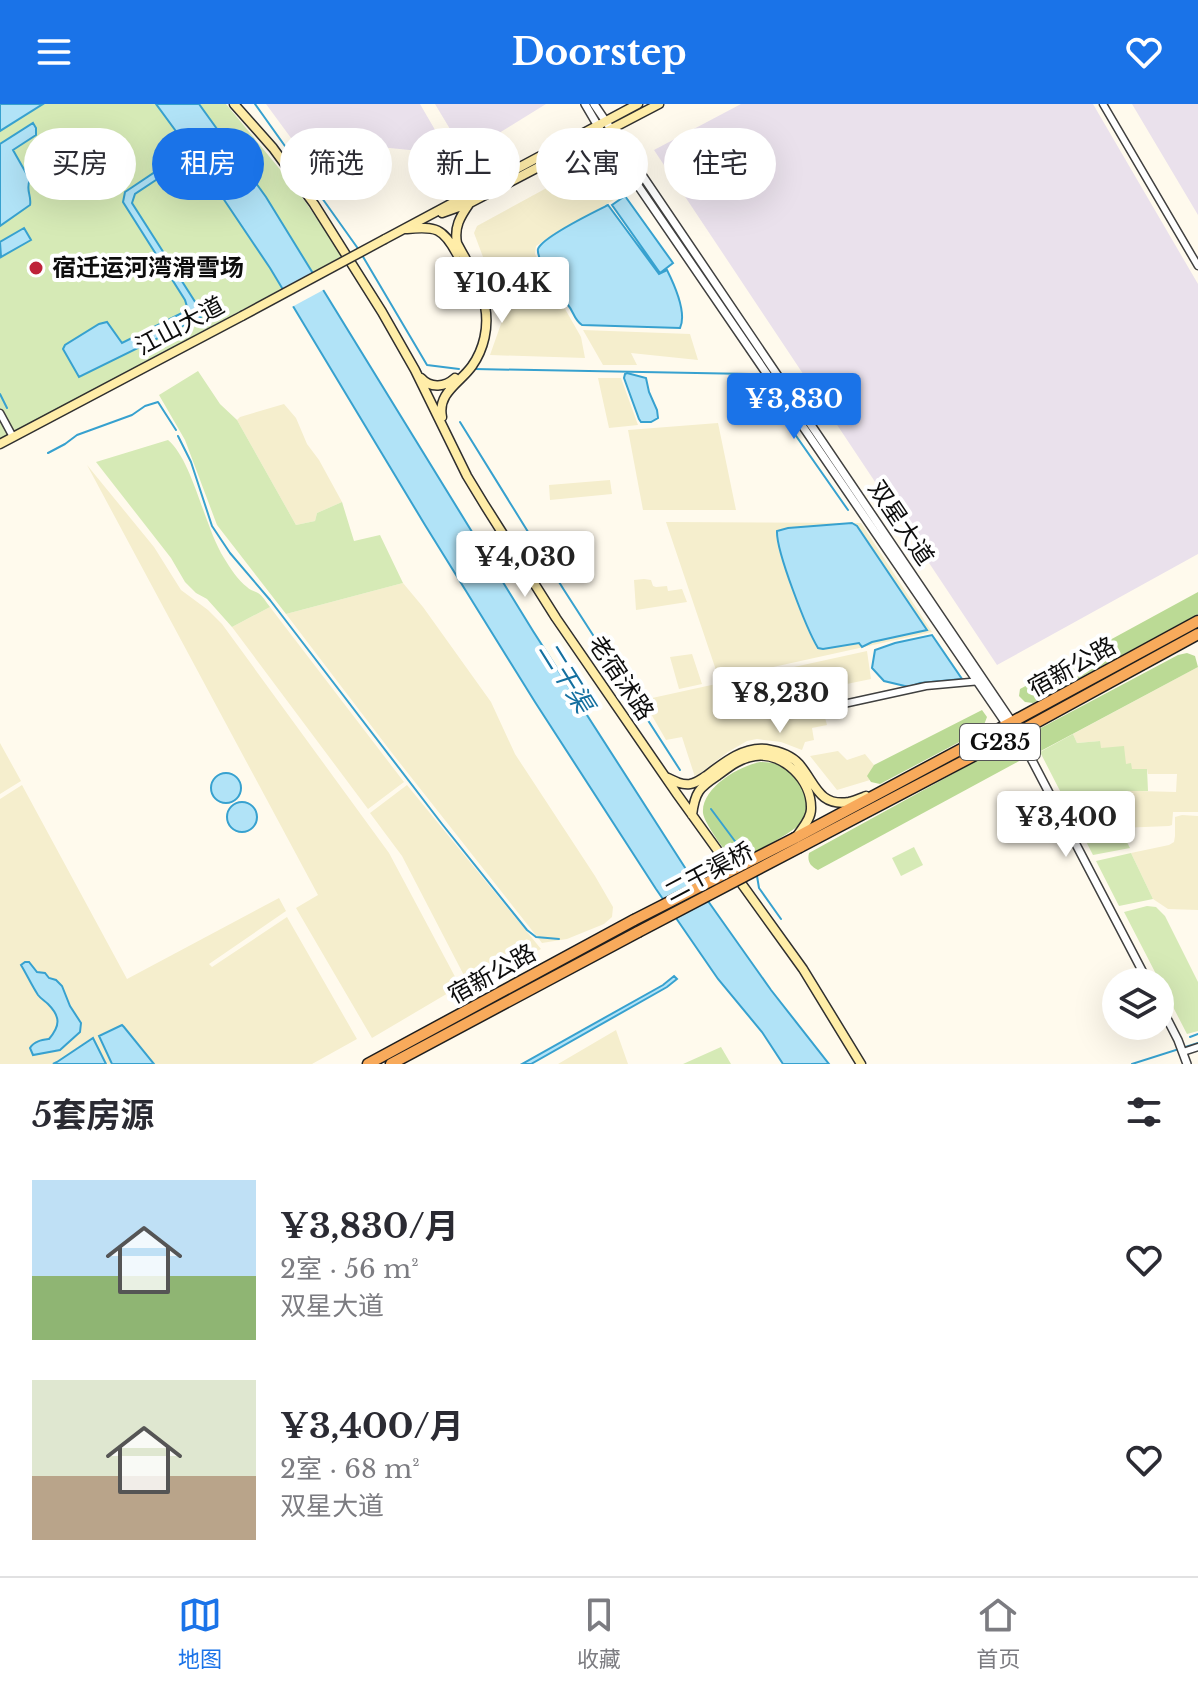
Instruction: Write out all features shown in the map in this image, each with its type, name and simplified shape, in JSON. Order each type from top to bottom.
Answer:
[{"type":"highway","name":"宿新公路","points":[[797,841],[882,791],[1012,729],[1198,621]]},
{"type":"highway","name":"宿新公路","points":[[797,841],[1198,634]]},
{"type":"highway","name":"二干渠桥","points":[[634,920],[797,841]]},
{"type":"highway","name":"二干渠桥","points":[[638,932],[797,841]]},
{"type":"highway","name":"宿新公路","points":[[372,1063],[634,920]]},
{"type":"highway","name":"宿新公路","points":[[391,1064],[638,932]]},
{"type":"main road","name":"老宿沭路","points":[[234,104],[273,148],[314,204],[415,370],[484,504],[556,618],[664,776],[803,969],[861,1064]]},
{"type":"main road","name":"江山大道","points":[[419,220],[470,203],[604,127],[638,104]]},
{"type":"main road","name":"江山大道","points":[[0,444],[419,220],[604,127],[659,104]]},
{"type":"main road","points":[[447,437],[441,404],[445,395],[477,359],[486,328],[486,310],[480,286],[456,236],[460,218],[470,203]]},
{"type":"main road","points":[[403,229],[433,227],[441,231],[452,244],[476,290],[481,314],[481,328],[473,356],[439,397],[436,411]]},
{"type":"main road","points":[[415,370],[426,383],[441,386],[450,383]]},
{"type":"main road","points":[[664,776],[687,785],[696,783],[726,761],[759,748],[777,750],[792,758],[822,797],[831,801],[848,802],[882,791]]},
{"type":"main road","points":[[692,815],[696,794],[703,786],[738,761],[768,755],[784,761],[794,770],[810,798],[810,816],[797,841]]},
{"type":"street","name":"双星大道","points":[[585,104],[604,127],[1012,729],[1140,968]]},
{"type":"street","name":"双星大道","points":[[594,104],[604,127]]},
{"type":"street","points":[[1103,104],[1198,266]]},
{"type":"street","points":[[0,413],[13,437]]},
{"type":"street","points":[[839,705],[926,686],[981,681]]},
{"type":"street","points":[[1174,1034],[1187,1064]]},
{"type":"street","points":[[1182,1050],[1198,1047]]},
{"type":"shaded area","points":[[266,104],[420,104],[434,128],[408,128],[408,150],[392,148],[392,128],[284,128]]},
{"type":"shaded area","points":[[435,104],[546,104],[507,128],[449,128]]},
{"type":"shaded area","points":[[741,104],[1093,104],[1198,284],[1198,554],[997,665],[687,200],[776,200],[776,128],[696,128]]},
{"type":"shaded area","points":[[1132,104],[1198,104],[1198,215]]},
{"type":"shaded area","points":[[664,145],[664,165],[654,150]]},
{"type":"shaded area","points":[[536,194],[536,200],[613,200],[536,246],[535,254],[581,337],[585,358],[490,355],[502,321],[500,302],[474,233],[477,226]]},
{"type":"shaded area","points":[[583,330],[690,334],[698,360],[631,353],[637,365],[603,365]]},
{"type":"shaded area","points":[[598,378],[621,378],[638,425],[609,428]]},
{"type":"shaded area","points":[[284,404],[296,418],[307,444],[342,502],[317,513],[315,521],[296,525],[237,420]]},
{"type":"shaded area","points":[[718,423],[736,510],[643,510],[628,430]]},
{"type":"shaded area","points":[[87,465],[154,547],[181,590],[222,624],[389,853],[460,986],[372,1038],[296,908],[318,895]]},
{"type":"shaded area","points":[[610,480],[612,494],[550,500],[549,485]]},
{"type":"shaded area","points":[[666,522],[861,523],[932,632],[719,679]]},
{"type":"shaded area","points":[[634,580],[651,580],[656,587],[667,586],[668,591],[682,589],[687,602],[636,610]]},
{"type":"shaded area","points":[[403,583],[491,702],[515,754],[595,876],[613,907],[612,917],[604,924],[567,939],[542,943],[286,614]]},
{"type":"shaded area","points":[[270,607],[404,782],[368,809],[232,627]]},
{"type":"shaded area","points":[[867,651],[871,679],[832,687],[833,699],[806,703],[808,714],[823,710],[827,725],[812,728],[814,740],[805,742],[802,750],[781,742],[747,741],[695,777],[682,737],[666,740],[643,700]]},
{"type":"shaded area","points":[[692,654],[702,684],[679,689],[670,657]]},
{"type":"shaded area","points":[[1198,667],[1198,812],[1173,812],[1172,825],[1169,826],[1120,828],[1101,790],[1176,792],[1177,774],[1148,774],[1147,769],[1131,769],[1100,748],[1100,741],[1077,743],[1073,734]]},
{"type":"shaded area","points":[[0,743],[21,781],[0,794]]},
{"type":"shaded area","points":[[838,751],[847,760],[865,754],[874,765],[868,776],[870,780],[837,790],[810,756]]},
{"type":"shaded area","points":[[22,785],[127,979],[279,898],[286,911],[209,964],[212,967],[287,917],[357,1039],[312,1064],[0,1064],[0,799]]},
{"type":"shaded area","points":[[407,785],[541,949],[470,987],[402,856],[370,813]]},
{"type":"shaded area","points":[[1198,816],[1198,910],[1168,909],[1153,899],[1131,853],[1174,842],[1175,817]]},
{"type":"shaded area","points":[[616,1030],[628,1064],[558,1064]]},
{"type":"green space","points":[[0,104],[226,104],[246,128],[152,128],[152,200],[264,200],[264,150],[280,169],[280,200],[304,200],[343,256],[0,439]]},
{"type":"green space","points":[[198,371],[220,404],[237,420],[296,525],[315,521],[317,513],[342,502],[354,541],[380,535],[403,583],[286,614],[217,525],[185,440],[159,395]]},
{"type":"green space","points":[[168,440],[184,463],[224,558],[240,581],[260,594],[270,607],[232,627],[207,599],[185,582],[171,558],[96,462]]},
{"type":"green space","points":[[1198,592],[1198,614],[1033,703],[1025,702],[1019,696],[1020,689]]},
{"type":"green space","points":[[1187,653],[1195,656],[1198,667],[1037,753],[1034,742],[1037,730]]},
{"type":"green space","points":[[982,710],[987,717],[982,730],[880,784],[871,782],[867,776],[874,765]]},
{"type":"green space","points":[[1073,734],[1077,743],[1100,741],[1101,748],[1124,746],[1126,764],[1131,763],[1132,769],[1147,769],[1148,791],[1101,791],[1130,848],[1093,855],[1040,752]]},
{"type":"green space","points":[[1011,742],[1017,745],[1021,760],[818,870],[810,863],[809,853]]},
{"type":"green space","points":[[760,762],[772,763],[790,771],[804,791],[807,814],[791,831],[734,861],[707,824],[704,804],[715,787],[732,773]]},
{"type":"green space","points":[[914,847],[923,865],[901,876],[892,858]]},
{"type":"green space","points":[[1131,853],[1153,899],[1119,906],[1096,861]]},
{"type":"green space","points":[[1147,906],[1156,907],[1165,916],[1198,982],[1198,1031],[1187,1034],[1174,1009],[1174,968],[1153,968],[1124,912]]},
{"type":"green space","points":[[721,1047],[731,1064],[683,1064]]},
{"type":"water","points":[[0,104],[43,104],[0,131]]},
{"type":"water","points":[[156,104],[199,104],[216,128],[174,128]]},
{"type":"water","points":[[24,129],[24,143],[13,150],[24,169],[24,200],[30,200],[30,205],[0,226],[0,144]]},
{"type":"water","points":[[152,174],[152,183],[136,193],[136,185]]},
{"type":"water","points":[[264,194],[266,197],[533,631],[691,877],[771,990],[829,1064],[783,1064],[762,1032],[718,979],[535,702],[270,268],[224,200],[264,200]]},
{"type":"water","points":[[133,200],[132,203],[199,308],[201,317],[79,377],[63,349],[99,324],[107,322],[122,343],[188,310],[185,300],[123,202]]},
{"type":"water","points":[[619,200],[628,200],[673,263],[660,273],[612,205]]},
{"type":"water","points":[[608,205],[659,274],[667,270],[681,307],[680,328],[582,325],[548,275],[538,253],[542,244]]},
{"type":"water","points":[[24,228],[31,240],[1,257],[0,242]]},
{"type":"water","points":[[627,373],[646,378],[658,418],[641,422],[624,378]]},
{"type":"water","points":[[852,523],[927,630],[862,647],[859,643],[818,648],[793,590],[781,555],[777,531]]},
{"type":"water","points":[[932,635],[962,679],[909,687],[884,681],[872,668],[875,650]]},
{"type":"water","points":[[226,773],[237,777],[241,788],[237,799],[226,803],[215,799],[211,788],[215,777]]},
{"type":"water","points":[[242,802],[253,806],[257,817],[253,828],[242,832],[231,828],[227,817],[231,806]]},
{"type":"water","points":[[25,962],[62,986],[81,1023],[80,1032],[60,1050],[33,1055],[30,1048],[36,1042],[49,1039],[58,1022],[21,965]]},
{"type":"water","points":[[674,976],[677,979],[667,987],[531,1064],[522,1064],[663,985]]},
{"type":"water","points":[[122,1025],[154,1064],[112,1064],[99,1036]]},
{"type":"water","points":[[93,1038],[106,1064],[53,1064],[57,1062]]},
{"type":"pier","points":[[317,273],[327,288],[290,308],[280,293]]},
{"type":"waterway","points":[[255,104],[359,250]]},
{"type":"waterway","points":[[362,255],[427,365],[459,369]]},
{"type":"waterway","points":[[475,369],[750,374],[848,510]]},
{"type":"waterway","points":[[0,394],[7,408]]},
{"type":"waterway","points":[[48,453],[77,435],[158,402],[176,430]]},
{"type":"waterway","points":[[460,422],[680,770]]},
{"type":"waterway","points":[[178,436],[191,462],[212,526],[230,553],[527,930],[536,937],[559,939]]},
{"type":"waterway","points":[[711,809],[746,856]]},
{"type":"waterway","points":[[757,876],[759,888],[781,919]]},
{"type":"waterway","points":[[1190,1037],[1198,1034]]},
{"type":"waterway","points":[[1132,1064],[1198,1043]]},
{"type":"place","name":"宿迁运河湾滑雪场","points":[[36,268]]},
{"type":"water label","name":"二干渠","points":[[566,677]]}]
